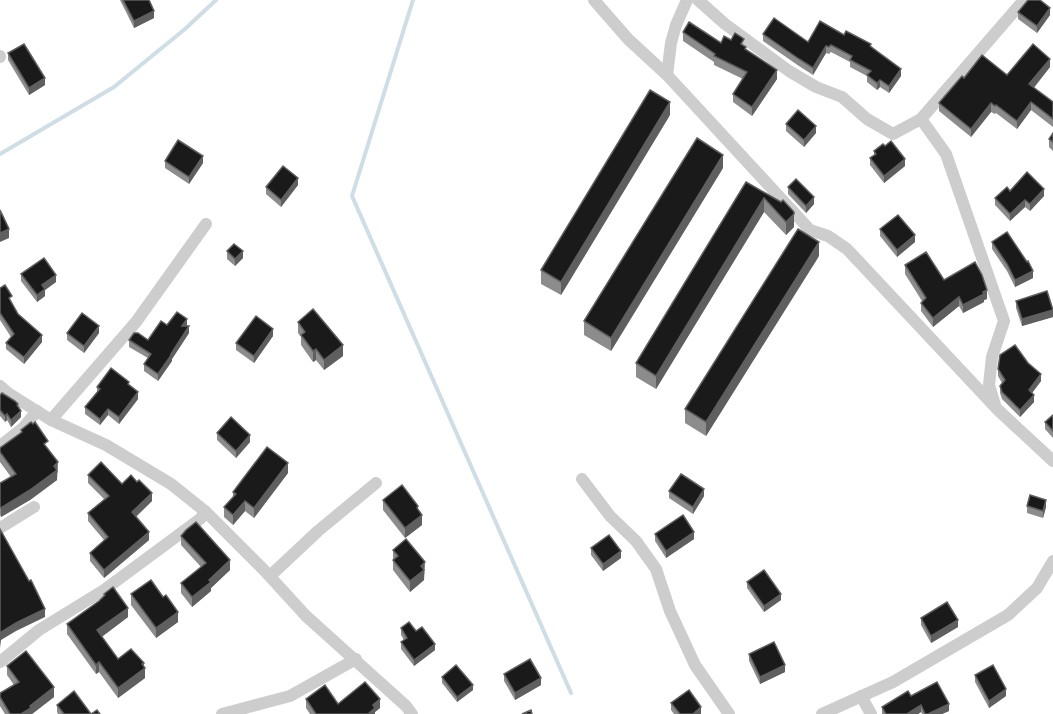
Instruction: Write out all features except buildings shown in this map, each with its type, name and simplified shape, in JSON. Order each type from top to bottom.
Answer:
[{"type":"street","points":[[594,0],[628,39],[666,75],[810,230],[828,236],[847,249],[997,409],[1053,461]]},
{"type":"street","points":[[666,75],[673,34],[687,0]]},
{"type":"street","points":[[698,0],[725,24],[789,71],[816,87],[842,97],[867,119],[893,134],[921,119],[1024,0]]},
{"type":"street","points":[[921,119],[946,154],[1004,321],[992,357],[989,385],[997,409]]},
{"type":"street","points":[[51,420],[136,322],[206,224]]},
{"type":"street","points":[[0,386],[51,420],[106,445],[171,484],[206,512],[306,616],[406,706],[412,714]]},
{"type":"street","points":[[0,446],[22,428],[37,411]]},
{"type":"street","points":[[582,479],[610,516],[636,541],[656,568],[670,611],[695,665],[729,714]]},
{"type":"street","points":[[270,576],[318,531],[376,483]]},
{"type":"street","points":[[0,528],[34,507]]},
{"type":"street","points":[[0,662],[39,630],[104,590],[200,519],[206,512]]},
{"type":"street","points":[[822,714],[893,682],[1008,615],[1037,588],[1053,561]]},
{"type":"street","points":[[222,714],[290,696],[356,660]]},
{"type":"street","points":[[861,696],[871,714]]},
{"type":"waterway","points":[[0,154],[114,87],[185,29],[216,0]]},
{"type":"waterway","points":[[413,0],[352,196],[571,693]]}]
